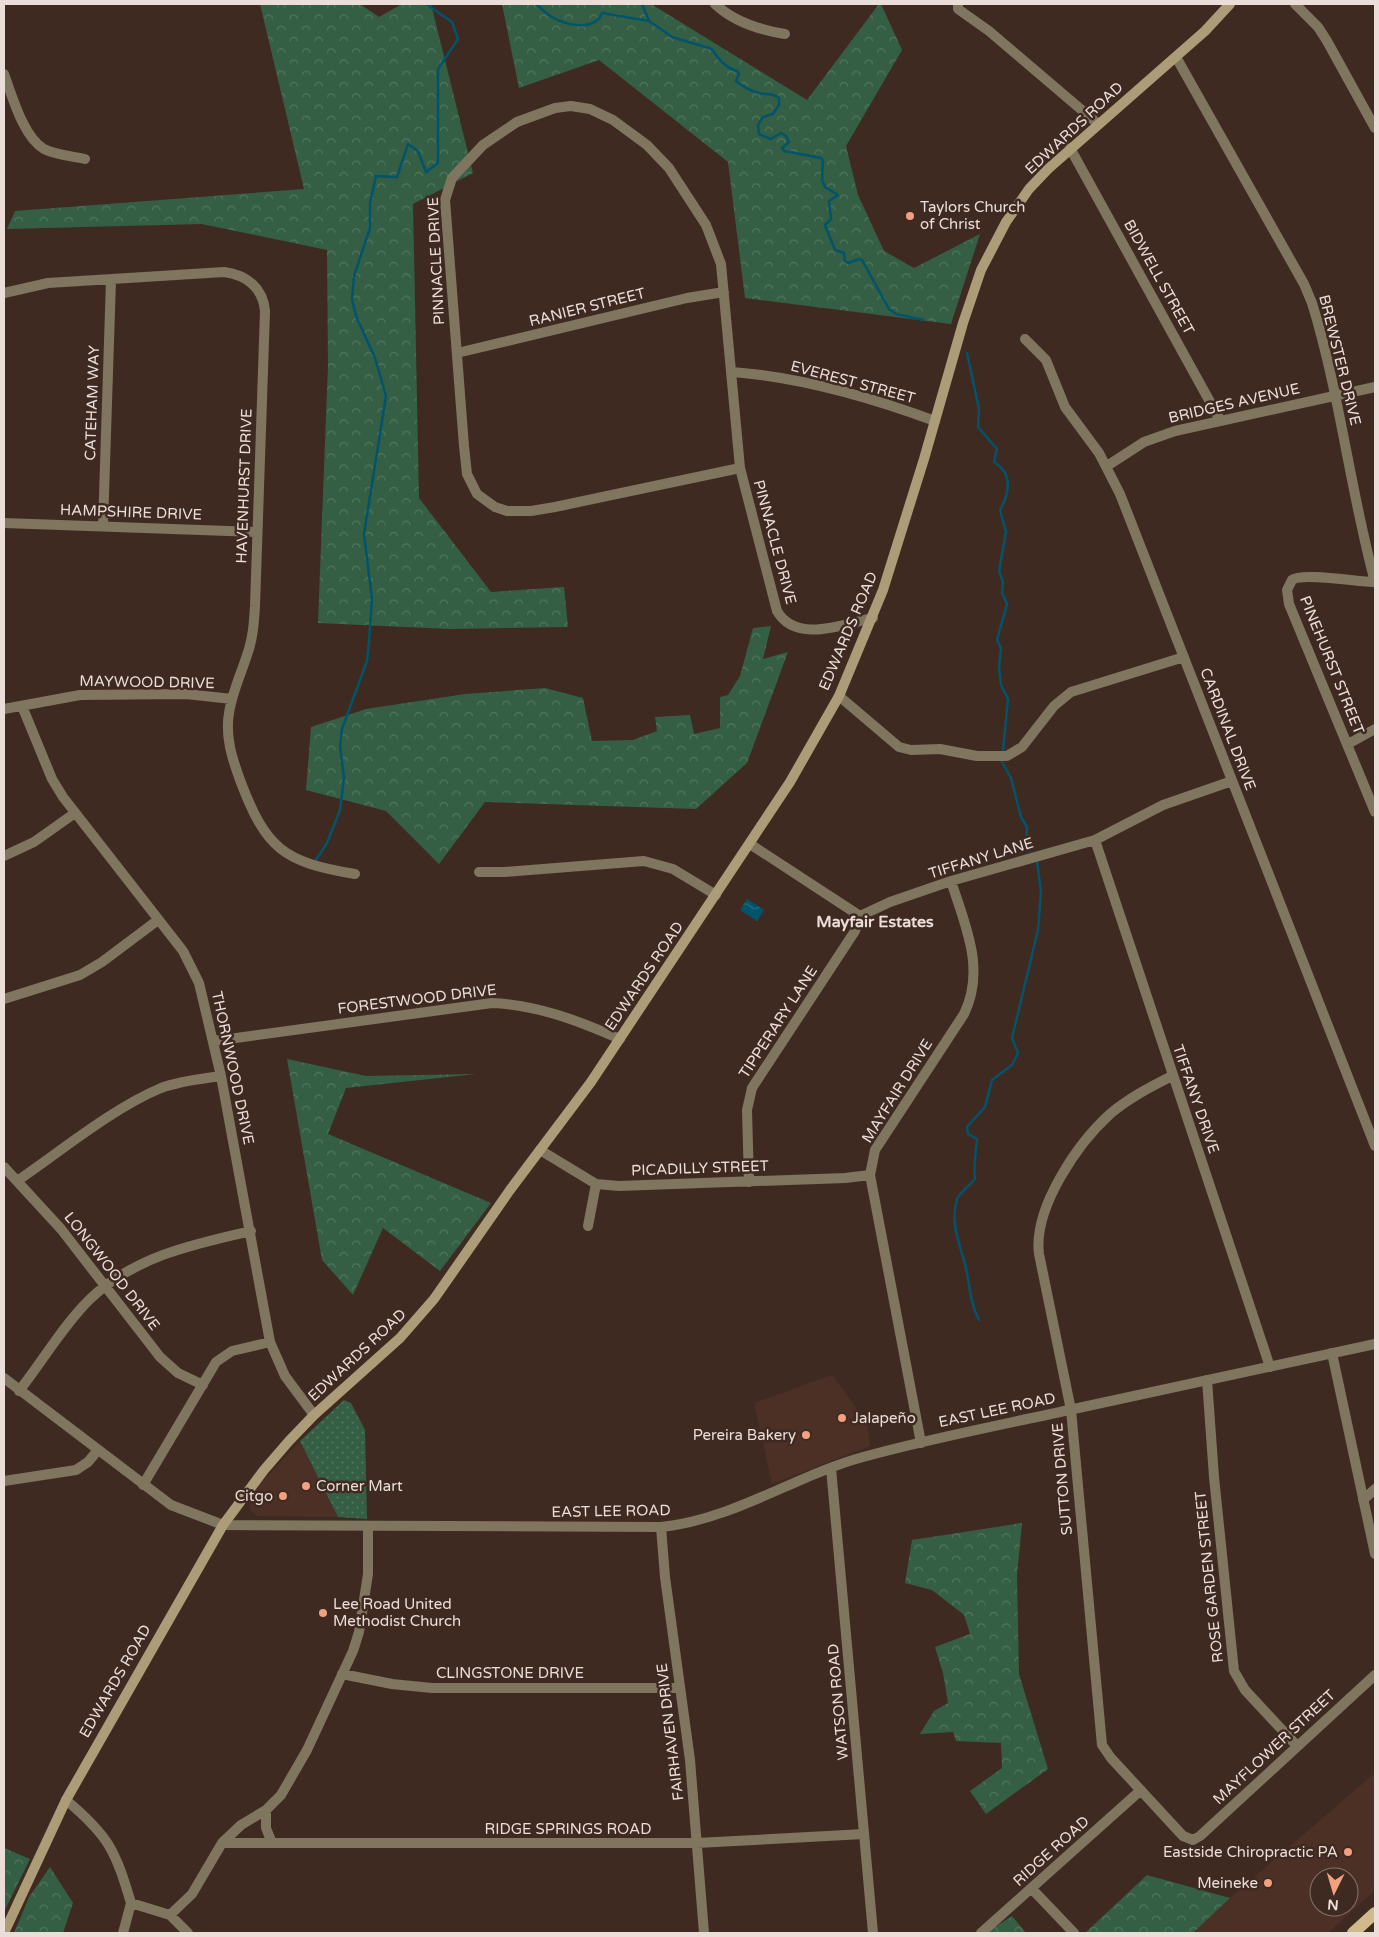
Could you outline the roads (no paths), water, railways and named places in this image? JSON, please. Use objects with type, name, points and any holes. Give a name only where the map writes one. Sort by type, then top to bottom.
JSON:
[{"type":"main road","name":"EDWARDS ROAD","points":[[4,1933],[66,1800],[223,1525],[264,1470],[314,1415],[419,1318],[620,1039],[790,782],[839,696],[873,618],[899,543],[972,293],[992,247],[1006,222],[1029,189],[1070,148],[1205,31],[1230,4]]},
{"type":"main road","points":[[1352,1933],[1375,1913]]},
{"type":"street","points":[[715,4],[734,18],[753,26],[785,34]]},
{"type":"street","points":[[958,4],[958,9],[989,32],[1097,123]]},
{"type":"street","points":[[1295,4],[1318,27],[1375,128]]},
{"type":"street","name":"BREWSTER DRIVE","points":[[1176,57],[1304,284],[1317,320],[1356,508],[1375,582]]},
{"type":"street","points":[[4,74],[16,106],[33,139],[50,152],[85,159]]},
{"type":"street","name":"PINNACLE DRIVE","points":[[740,468],[555,507],[519,511],[495,507],[477,494],[467,474],[445,207],[449,184],[470,156],[502,131],[524,119],[555,108],[579,106],[601,113],[636,136],[658,155],[684,188],[713,238],[721,264],[740,468],[774,605],[783,619],[792,626],[807,630],[873,618]]},
{"type":"street","name":"BIDWELL STREET","points":[[1070,148],[1220,420]]},
{"type":"street","name":"HAVENHURST DRIVE","points":[[4,293],[48,283],[224,272],[237,274],[247,279],[257,288],[265,312],[253,629],[248,652],[232,699],[227,724],[230,750],[248,800],[264,830],[279,847],[301,861],[317,867],[355,874]]},
{"type":"street","name":"CATEHAM WAY","points":[[103,526],[111,280]]},
{"type":"street","name":"RANIER STREET","points":[[457,353],[687,298],[724,292]]},
{"type":"street","name":"CARDINAL DRIVE","points":[[1025,339],[1046,360],[1065,407],[1107,466],[1120,494],[1375,1146]]},
{"type":"street","name":"EVEREST STREET","points":[[732,372],[764,374],[813,384],[872,400],[935,421]]},
{"type":"street","name":"BRIDGES AVENUE","points":[[1107,466],[1152,438],[1220,420],[1375,387]]},
{"type":"street","name":"HAMPSHIRE DRIVE","points":[[4,523],[257,532]]},
{"type":"street","name":"PINEHURST STREET","points":[[1375,582],[1353,582],[1302,576],[1292,580],[1287,590],[1289,604],[1375,812]]},
{"type":"street","points":[[839,696],[899,747],[911,750],[940,749],[977,756],[1001,757],[1022,747],[1054,706],[1071,692],[1184,657]]},
{"type":"street","name":"MAYWOOD DRIVE","points":[[4,709],[65,697],[99,694],[186,694],[232,699]]},
{"type":"street","name":"THORNWOOD DRIVE","points":[[22,706],[52,779],[75,813],[183,951],[193,968],[204,997],[214,1041],[251,1231],[270,1342],[285,1376],[314,1415]]},
{"type":"street","points":[[1348,744],[1375,729]]},
{"type":"street","name":"TIFFANY LANE","points":[[860,916],[897,900],[952,881],[1095,840],[1163,804],[1232,781]]},
{"type":"street","points":[[4,856],[34,842],[75,813]]},
{"type":"street","name":"TIFFANY DRIVE","points":[[1095,840],[1270,1367]]},
{"type":"street","points":[[750,844],[860,916]]},
{"type":"street","points":[[479,872],[504,872],[644,861],[673,869],[716,895]]},
{"type":"street","name":"MAYFAIR DRIVE","points":[[921,1442],[870,1175],[875,1150],[964,1014],[971,998],[975,976],[973,952],[952,881]]},
{"type":"street","name":"TIPPERARY LANE","points":[[749,1182],[748,1110],[752,1088],[855,930],[860,916]]},
{"type":"street","points":[[4,998],[17,993],[57,984],[80,974],[102,962],[158,920]]},
{"type":"street","name":"FORESTWOOD DRIVE","points":[[214,1041],[492,1004],[518,1006],[555,1014],[620,1039]]},
{"type":"street","points":[[18,1181],[122,1109],[148,1094],[179,1083],[221,1076]]},
{"type":"street","name":"SUTTON DRIVE","points":[[1172,1076],[1127,1100],[1094,1131],[1060,1180],[1040,1226],[1039,1254],[1072,1410],[1100,1735],[1105,1751],[1183,1836],[1193,1840]]},
{"type":"street","name":"PICADILLY STREET","points":[[540,1150],[596,1184],[619,1186],[845,1178],[870,1175]]},
{"type":"street","name":"LONGWOOD DRIVE","points":[[4,1167],[61,1229],[160,1357],[178,1373],[203,1385]]},
{"type":"street","points":[[588,1226],[596,1184]]},
{"type":"street","points":[[19,1391],[88,1301],[105,1286],[143,1263],[169,1252],[251,1231]]},
{"type":"street","points":[[143,1485],[212,1368],[225,1354],[270,1342]]},
{"type":"street","name":"EAST LEE ROAD","points":[[4,1378],[171,1505],[223,1525],[661,1527],[680,1525],[724,1514],[831,1468],[864,1456],[1375,1344]]},
{"type":"street","points":[[1332,1354],[1375,1554]]},
{"type":"street","name":"ROSE GARDEN STREET","points":[[1207,1380],[1214,1476],[1234,1671],[1245,1690],[1297,1746]]},
{"type":"street","points":[[4,1480],[76,1470],[88,1462],[98,1450]]},
{"type":"street","name":"WATSON ROAD","points":[[831,1468],[873,1933]]},
{"type":"street","points":[[1363,1500],[1375,1489]]},
{"type":"street","points":[[170,1915],[192,1894],[222,1843],[241,1825],[266,1810],[289,1784],[342,1674],[358,1632],[366,1592],[368,1526]]},
{"type":"street","name":"FAIRHAVEN DRIVE","points":[[661,1527],[690,1760],[704,1933]]},
{"type":"street","name":"CLINGSTONE DRIVE","points":[[342,1674],[392,1684],[432,1688],[680,1688]]},
{"type":"street","name":"MAYFLOWER STREET","points":[[1193,1840],[1200,1836],[1375,1675]]},
{"type":"street","name":"RIDGE ROAD","points":[[981,1933],[1141,1790]]},
{"type":"street","points":[[66,1800],[94,1824],[108,1841],[118,1862],[131,1903],[123,1933]]},
{"type":"street","points":[[266,1810],[266,1828],[272,1843]]},
{"type":"street","name":"RIDGE SPRINGS ROAD","points":[[222,1843],[697,1843],[864,1834]]},
{"type":"street","points":[[1032,1889],[1074,1933]]},
{"type":"street","points":[[131,1903],[170,1915],[188,1933]]},
{"type":"water","points":[[747,899],[764,910],[757,921],[740,910]]},
{"type":"waterway","points":[[316,860],[327,843],[340,810],[344,778],[340,746],[342,729],[367,661],[372,599],[364,534],[386,396],[375,358],[356,316],[352,299],[354,276],[370,228],[370,203],[376,176],[397,177],[408,144],[418,151],[426,172],[438,163],[438,69],[458,39],[452,22],[426,4]]},
{"type":"waterway","points":[[536,4],[552,17],[572,24],[587,25],[593,23],[602,13],[649,21],[672,37],[712,49],[722,63],[737,71],[739,74],[736,81],[738,83],[753,91],[774,95],[779,98],[779,105],[773,114],[763,117],[758,125],[759,134],[771,139],[781,133],[786,136],[789,142],[782,148],[784,151],[821,158],[823,161],[822,180],[825,187],[838,195],[829,201],[831,219],[825,225],[835,250],[844,253],[845,261],[848,263],[859,259],[862,260],[889,309],[896,314],[923,320]]},
{"type":"waterway","points":[[642,4],[649,21]]},
{"type":"waterway","points":[[967,353],[979,409],[978,427],[997,449],[994,462],[1004,472],[1008,484],[1006,497],[1000,510],[1006,532],[999,571],[1003,582],[1002,593],[1007,604],[997,640],[1001,648],[999,667],[1001,685],[1008,699],[1003,751]]},
{"type":"waterway","points":[[1002,762],[1011,778],[1021,817],[1027,827],[1026,849],[1030,851]]},
{"type":"waterway","points":[[979,1320],[971,1299],[965,1264],[956,1232],[955,1207],[958,1196],[975,1179],[974,1164],[977,1139],[968,1134],[967,1127],[985,1107],[992,1080],[1012,1065],[1018,1053],[1012,1038],[1038,930],[1041,892],[1037,862]]},
{"type":"place","name":"Taylors Church of Christ","points":[[910,216]]},
{"type":"place","name":"Jalapeño","points":[[842,1418]]},
{"type":"place","name":"Pereira Bakery","points":[[806,1435]]},
{"type":"place","name":"Corner Mart","points":[[306,1486]]},
{"type":"place","name":"Citgo","points":[[283,1496]]},
{"type":"place","name":"Lee Road United Methodist Church","points":[[323,1613]]},
{"type":"place","name":"Eastside Chiropractic PA","points":[[1348,1852]]},
{"type":"place","name":"Meineke","points":[[1268,1883]]},
{"type":"district","name":"Mayfair Estates","points":[[875,922]]}]
